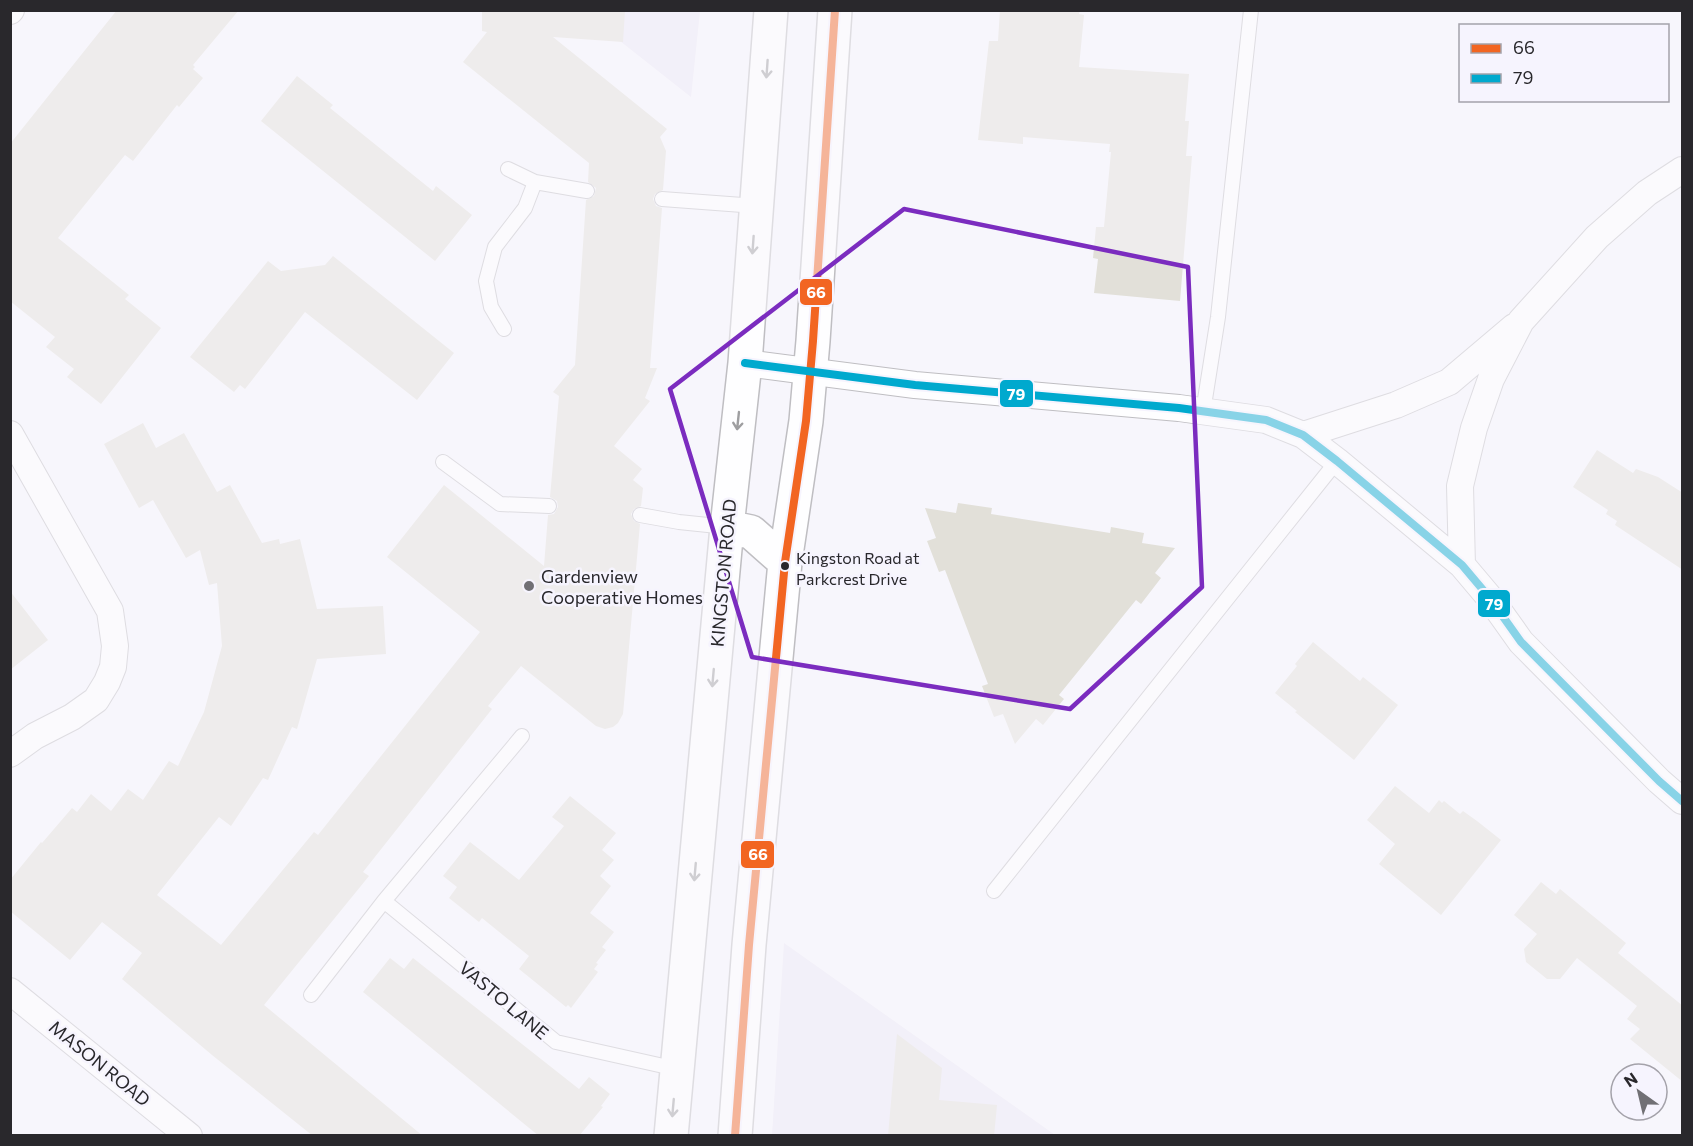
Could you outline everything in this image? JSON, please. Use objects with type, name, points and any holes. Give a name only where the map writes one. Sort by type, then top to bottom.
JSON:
[{"type":"main road","name":"KINGSTON ROAD","points":[[671,1136],[727,526],[745,363],[771,10]]},
{"type":"main road","points":[[735,1136],[749,945],[785,562],[806,420],[835,10]]},
{"type":"main road","points":[[727,526],[751,532],[785,562]]},
{"type":"street","points":[[1304,435],[1396,405],[1449,382],[1521,321],[1597,237],[1647,193],[1683,170]]},
{"type":"street","points":[[1462,565],[1460,486],[1474,428],[1491,379],[1521,321]]},
{"type":"street","points":[[745,363],[915,385],[1266,420],[1304,435],[1462,565],[1489,597],[1521,642],[1659,781],[1683,801]]},
{"type":"street","points":[[10,434],[111,611],[115,646],[113,667],[96,700],[72,717],[35,736],[10,754]]},
{"type":"street","name":"MASON ROAD","points":[[10,991],[189,1136]]},
{"type":"lane","points":[[1203,412],[1218,317],[1251,10]]},
{"type":"lane","points":[[508,169],[535,182],[587,190]]},
{"type":"lane","points":[[504,329],[491,307],[486,281],[495,248],[525,208],[535,182]]},
{"type":"lane","points":[[662,198],[756,206]]},
{"type":"lane","points":[[994,891],[1337,460]]},
{"type":"lane","points":[[443,462],[500,504],[549,506]]},
{"type":"lane","points":[[640,515],[679,522],[727,526]]},
{"type":"lane","points":[[311,995],[384,901],[522,736]]},
{"type":"lane","name":"VASTO LANE","points":[[384,901],[556,1042],[677,1069]]},
{"type":"highlighted area","points":[[904,209],[1188,267],[1202,587],[1070,709],[752,657],[670,389]]},
{"type":"shaded area","points":[[582,11],[700,11],[691,97]]},
{"type":"shaded area","points":[[784,943],[1055,1135],[772,1136]]},
{"type":"building","points":[[117,10],[239,10],[193,65],[195,67],[193,69],[203,78],[179,107],[177,105],[133,161],[125,155],[58,238],[129,295],[125,299],[161,328],[101,404],[67,377],[74,369],[46,347],[55,337],[10,301],[10,144]]},
{"type":"building","points":[[482,10],[625,10],[623,42],[553,37],[667,129],[660,137],[666,151],[663,190],[655,194],[653,199],[656,206],[662,208],[650,368],[657,368],[645,398],[650,401],[614,446],[642,469],[633,480],[643,488],[641,506],[634,509],[631,514],[634,521],[640,524],[623,714],[613,727],[605,729],[596,726],[521,666],[488,706],[492,709],[363,872],[369,876],[264,1005],[423,1136],[313,1136],[122,979],[142,953],[102,922],[70,960],[10,911],[10,880],[72,808],[77,812],[91,794],[111,811],[128,789],[143,800],[169,761],[178,766],[204,712],[222,646],[217,583],[209,585],[200,550],[186,558],[153,500],[139,508],[104,444],[143,423],[156,448],[184,433],[217,492],[230,485],[262,543],[279,539],[280,544],[300,539],[317,609],[383,606],[386,654],[317,659],[297,729],[292,727],[268,780],[263,778],[231,826],[219,817],[157,895],[221,945],[314,832],[318,835],[480,632],[387,557],[444,485],[544,566],[548,515],[554,514],[558,507],[557,501],[550,497],[559,396],[553,392],[575,365],[586,200],[594,196],[596,188],[588,182],[589,163],[463,62],[487,32],[482,31]]},
{"type":"building","points":[[1000,10],[1080,10],[1079,14],[1084,15],[1079,67],[1189,74],[1185,121],[1189,121],[1186,156],[1192,156],[1180,301],[1094,293],[1098,259],[1093,258],[1096,227],[1104,227],[1110,144],[1023,137],[1023,144],[978,140],[989,41],[998,41]]},
{"type":"building","points":[[297,76],[333,105],[330,108],[433,191],[436,186],[472,215],[435,261],[261,121]]},
{"type":"building","points":[[333,256],[454,353],[417,400],[305,312],[245,389],[240,385],[234,392],[190,357],[268,261],[281,271],[325,265]]},
{"type":"building","points":[[1597,450],[1633,473],[1636,469],[1658,477],[1683,493],[1683,570],[1615,525],[1617,521],[1606,514],[1608,510],[1573,487]]},
{"type":"building","points":[[958,503],[992,508],[991,514],[1110,533],[1111,527],[1144,533],[1142,543],[1175,548],[1155,573],[1161,578],[1141,604],[1136,600],[1059,695],[1064,699],[1043,725],[1036,719],[1015,744],[1003,714],[994,717],[982,686],[988,684],[945,570],[939,572],[927,541],[936,538],[925,508],[956,513]]},
{"type":"building","points":[[10,591],[48,640],[10,670]]},
{"type":"building","points":[[1313,642],[1360,681],[1363,677],[1398,705],[1354,760],[1275,693]]},
{"type":"building","points":[[1395,786],[1429,813],[1439,800],[1442,803],[1444,801],[1460,814],[1463,811],[1501,840],[1441,915],[1379,864],[1395,844],[1367,820]]},
{"type":"building","points":[[570,796],[616,833],[602,850],[614,860],[600,876],[611,886],[590,913],[614,932],[602,947],[606,950],[594,969],[598,972],[571,1008],[568,1005],[566,1007],[519,969],[529,956],[482,918],[479,922],[449,898],[457,887],[443,876],[470,842],[519,880],[564,826],[552,817]]},
{"type":"building","points":[[1541,882],[1556,894],[1560,889],[1626,943],[1618,953],[1683,1006],[1683,1082],[1669,1071],[1669,1062],[1658,1062],[1630,1039],[1640,1029],[1627,1019],[1637,1006],[1577,958],[1560,979],[1547,979],[1526,962],[1524,949],[1537,934],[1514,915]]},
{"type":"building","points":[[390,958],[404,969],[413,958],[579,1089],[589,1077],[610,1094],[601,1106],[603,1107],[579,1136],[539,1136],[363,992]]},
{"type":"building","points":[[897,1034],[942,1068],[939,1100],[997,1105],[994,1136],[888,1136]]},
{"type":"transit line","name":"66","points":[[735,1136],[749,945],[785,562],[806,421],[835,10]]},
{"type":"transit line","name":"79","points":[[745,363],[915,385],[1179,408],[1266,420],[1303,435],[1462,565],[1489,597],[1521,642],[1659,781],[1682,801]]},
{"type":"place","name":"Kingston Road at Parkcrest Drive","points":[[785,566]]},
{"type":"place","name":"Gardenview Cooperative Homes","points":[[529,586]]}]
